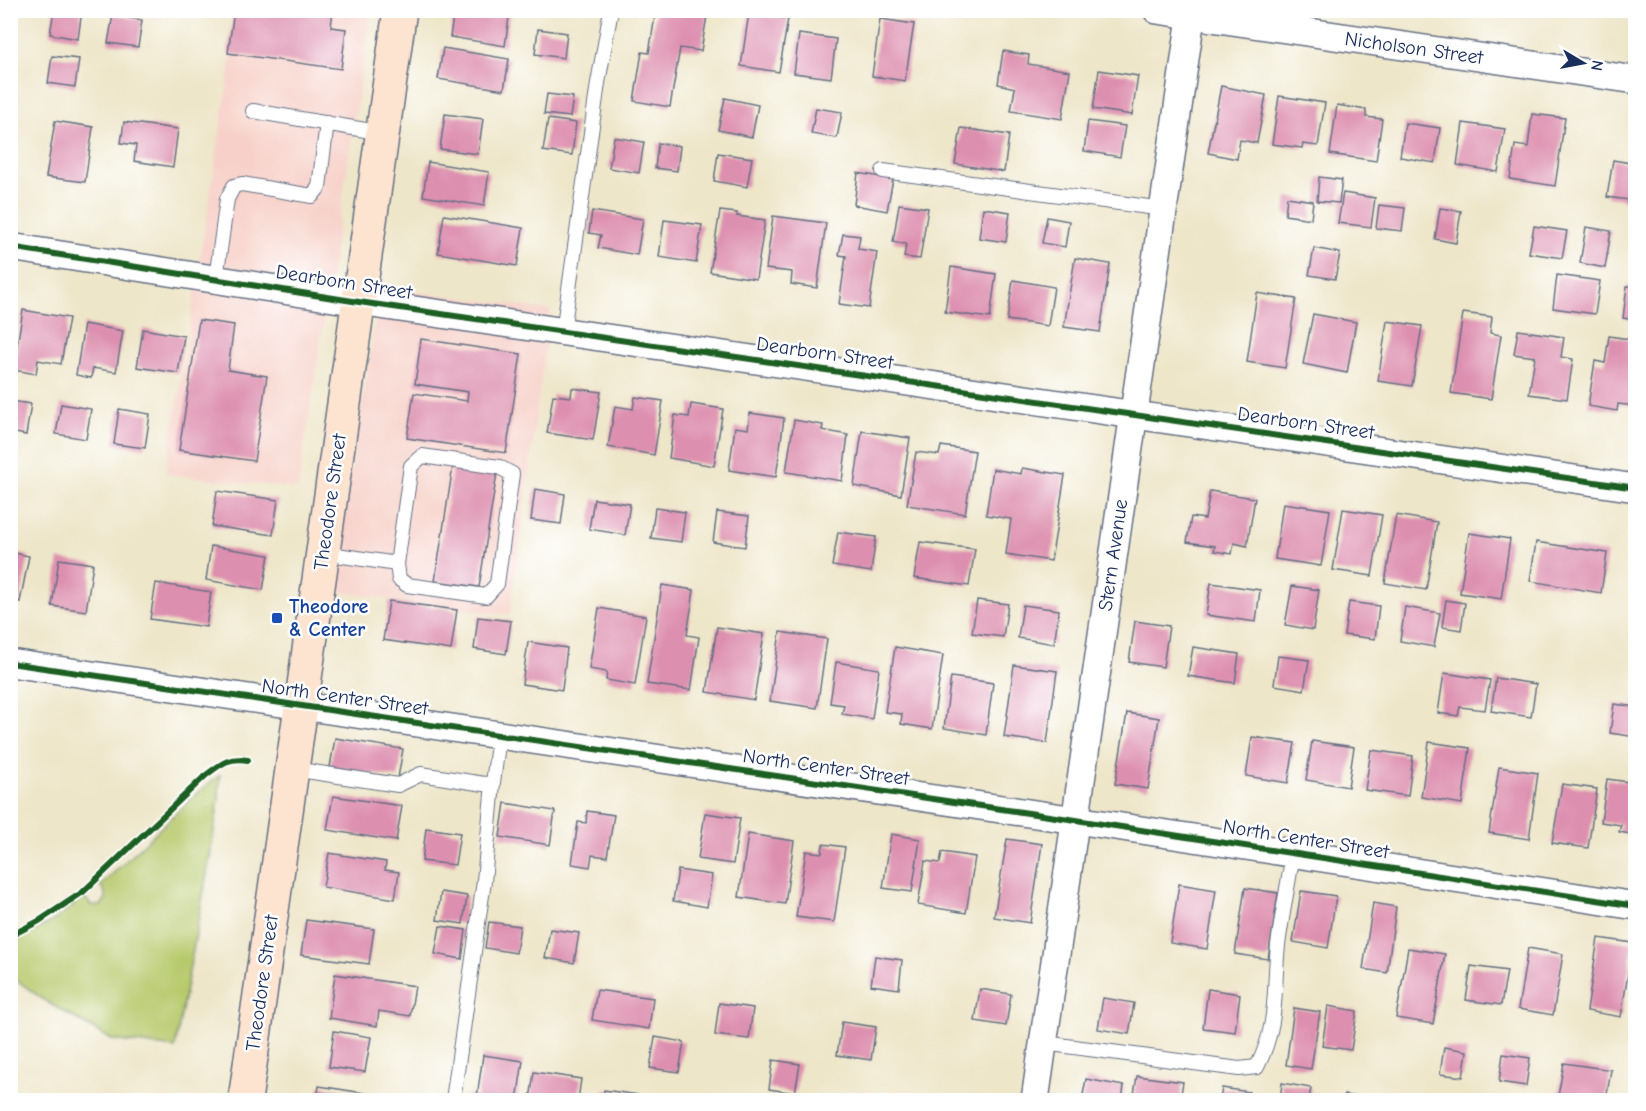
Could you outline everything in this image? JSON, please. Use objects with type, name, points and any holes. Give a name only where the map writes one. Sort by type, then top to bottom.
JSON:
[{"type":"main road","name":"Theodore Street","points":[[245,1101],[400,10]]},
{"type":"street","name":"Nicholson Street","points":[[1157,10],[1191,13],[1635,80]]},
{"type":"street","name":"Stern Avenue","points":[[1035,1101],[1191,13]]},
{"type":"street","name":"Dearborn Street","points":[[10,247],[359,302],[1635,488]]},
{"type":"street","name":"North Center Street","points":[[10,663],[1076,820],[1635,906]]},
{"type":"lane","points":[[564,332],[610,10]]},
{"type":"lane","points":[[253,111],[383,133]]},
{"type":"lane","points":[[216,279],[227,198],[234,186],[242,184],[312,196],[319,187],[327,123]]},
{"type":"lane","points":[[883,171],[1163,209]]},
{"type":"lane","points":[[422,456],[499,467],[512,474],[497,584],[486,596],[407,585],[399,579],[397,564],[411,466],[422,456]]},
{"type":"lane","points":[[323,553],[397,564]]},
{"type":"lane","points":[[453,1101],[484,881],[493,783],[500,736]]},
{"type":"lane","points":[[293,769],[398,785],[421,774],[484,784],[493,783]]},
{"type":"lane","points":[[1044,1042],[1239,1069],[1257,1067],[1273,1025],[1278,945],[1293,854]]},
{"type":"shaded area","points":[[239,11],[371,11],[298,489],[166,474]]},
{"type":"shaded area","points":[[381,287],[550,310],[510,615],[331,591]]},
{"type":"green space","points":[[220,775],[210,857],[175,1048],[112,1040],[47,1002],[11,976],[11,944],[56,919],[84,897],[91,905],[101,906],[106,898],[100,886],[197,793]]},
{"type":"building","points":[[54,10],[82,10],[78,39],[50,34]]},
{"type":"building","points":[[234,10],[333,10],[331,27],[346,29],[341,69],[228,53]]},
{"type":"building","points":[[454,10],[510,10],[505,46],[450,37]]},
{"type":"building","points":[[656,10],[708,10],[701,51],[680,48],[670,107],[634,101],[642,52],[649,53]]},
{"type":"building","points":[[749,13],[788,19],[779,72],[741,66]]},
{"type":"building","points":[[113,15],[142,20],[138,47],[108,43]]},
{"type":"building","points":[[880,19],[914,24],[905,81],[872,76]]},
{"type":"building","points":[[538,29],[567,33],[564,58],[535,54]]},
{"type":"building","points":[[799,34],[836,39],[831,78],[794,73]]},
{"type":"building","points":[[443,48],[509,59],[504,90],[438,79]]},
{"type":"building","points":[[1003,51],[1029,55],[1028,64],[1070,71],[1062,119],[1011,111],[1015,88],[998,84]]},
{"type":"building","points":[[52,56],[79,59],[75,87],[48,83]]},
{"type":"building","points":[[1099,70],[1138,76],[1132,115],[1093,109]]},
{"type":"building","points":[[1221,86],[1266,95],[1257,143],[1240,140],[1237,159],[1208,153]]},
{"type":"building","points":[[547,94],[573,97],[570,117],[544,114]]},
{"type":"building","points":[[1279,96],[1325,103],[1318,146],[1303,144],[1302,148],[1272,144]]},
{"type":"building","points":[[725,98],[758,105],[752,137],[718,130]]},
{"type":"building","points":[[1337,105],[1366,110],[1366,117],[1382,119],[1376,161],[1330,154]]},
{"type":"building","points":[[816,108],[842,112],[837,138],[811,134]]},
{"type":"building","points":[[445,114],[483,119],[478,154],[440,149]]},
{"type":"building","points":[[1532,114],[1565,118],[1555,186],[1510,179],[1515,145],[1528,147]]},
{"type":"building","points":[[548,119],[576,123],[572,155],[543,151]]},
{"type":"building","points":[[55,121],[93,127],[85,182],[46,177]]},
{"type":"building","points":[[1088,121],[1125,126],[1120,157],[1084,151]]},
{"type":"building","points":[[124,122],[178,129],[173,167],[134,161],[136,145],[121,143]]},
{"type":"building","points":[[1405,123],[1440,128],[1435,163],[1400,157]]},
{"type":"building","points":[[1463,123],[1505,129],[1498,172],[1457,165]]},
{"type":"building","points":[[961,128],[1009,135],[1004,172],[955,164]]},
{"type":"building","points":[[614,137],[644,142],[639,173],[609,168]]},
{"type":"building","points":[[658,143],[680,146],[677,171],[655,168]]},
{"type":"building","points":[[718,153],[752,158],[747,187],[714,181]]},
{"type":"building","points":[[1613,160],[1636,164],[1636,201],[1607,197]]},
{"type":"building","points":[[428,162],[489,172],[484,206],[423,196]]},
{"type":"building","points":[[858,173],[893,179],[887,211],[854,205]]},
{"type":"building","points":[[1319,177],[1342,180],[1339,203],[1317,201]]},
{"type":"building","points":[[1343,193],[1375,198],[1371,227],[1338,223]]},
{"type":"building","points":[[1287,197],[1313,201],[1311,219],[1285,215]]},
{"type":"building","points":[[899,204],[928,208],[920,259],[904,257],[906,244],[893,242]]},
{"type":"building","points":[[1379,205],[1405,208],[1402,231],[1376,228]]},
{"type":"building","points":[[983,208],[1010,212],[1006,242],[979,238]]},
{"type":"building","points":[[1440,208],[1461,211],[1456,243],[1435,239]]},
{"type":"building","points":[[592,211],[643,219],[637,255],[598,248],[601,235],[589,233]]},
{"type":"building","points":[[720,211],[765,220],[756,279],[710,272]]},
{"type":"building","points":[[444,215],[523,228],[517,266],[438,253]]},
{"type":"building","points":[[773,216],[826,223],[817,288],[791,284],[792,272],[766,269]]},
{"type":"building","points":[[1047,217],[1069,221],[1065,247],[1042,243]]},
{"type":"building","points":[[664,220],[702,225],[696,263],[659,257]]},
{"type":"building","points":[[1534,226],[1567,231],[1562,258],[1529,253]]},
{"type":"building","points":[[1586,227],[1611,231],[1605,268],[1580,263]]},
{"type":"building","points":[[843,234],[860,236],[858,249],[877,252],[869,308],[839,304],[846,256],[839,255]]},
{"type":"building","points":[[1314,248],[1340,253],[1335,279],[1309,275]]},
{"type":"building","points":[[1075,258],[1110,264],[1100,332],[1064,327]]},
{"type":"building","points":[[951,267],[996,274],[990,318],[945,312]]},
{"type":"building","points":[[1557,275],[1600,281],[1595,314],[1553,308]]},
{"type":"building","points":[[1013,280],[1054,287],[1048,326],[1007,320]]},
{"type":"building","points":[[1627,286],[1636,287],[1636,320],[1623,318]]},
{"type":"building","points":[[1257,293],[1296,299],[1285,368],[1247,362]]},
{"type":"building","points":[[23,310],[69,318],[61,364],[38,360],[36,374],[13,370]]},
{"type":"building","points":[[1463,313],[1492,317],[1490,333],[1501,335],[1491,399],[1451,393]]},
{"type":"building","points":[[1313,314],[1356,322],[1347,373],[1303,364]]},
{"type":"building","points":[[199,320],[234,325],[228,370],[267,376],[254,461],[179,450]]},
{"type":"building","points":[[1387,321],[1422,326],[1412,386],[1378,381]]},
{"type":"building","points":[[84,324],[123,331],[116,372],[93,368],[91,378],[76,375]]},
{"type":"building","points":[[143,329],[184,336],[178,373],[137,367]]},
{"type":"building","points":[[1518,330],[1564,337],[1561,357],[1573,359],[1567,399],[1529,394],[1535,357],[1514,354]]},
{"type":"building","points":[[1609,336],[1636,340],[1636,406],[1618,404],[1617,411],[1588,406],[1595,361],[1605,363]]},
{"type":"building","points":[[421,339],[521,354],[506,453],[407,438],[414,393],[467,401],[468,392],[415,384]]},
{"type":"building","points":[[572,388],[601,392],[593,440],[547,433],[553,395],[571,397]]},
{"type":"building","points":[[635,397],[663,401],[654,455],[608,447],[615,406],[633,409]]},
{"type":"building","points":[[10,401],[31,404],[26,435],[10,432]]},
{"type":"building","points":[[61,404],[91,409],[86,439],[56,434]]},
{"type":"building","points":[[691,404],[723,409],[714,466],[669,458],[675,415],[689,417]]},
{"type":"building","points":[[119,409],[150,414],[145,448],[114,444]]},
{"type":"building","points":[[750,413],[784,418],[776,477],[729,470],[735,427],[748,429]]},
{"type":"building","points":[[794,420],[823,425],[822,430],[848,435],[842,481],[786,472]]},
{"type":"building","points":[[862,431],[910,438],[901,495],[854,486]]},
{"type":"building","points":[[941,446],[975,451],[965,514],[907,505],[916,452],[939,455]]},
{"type":"building","points":[[453,466],[497,473],[479,587],[435,581]]},
{"type":"building","points":[[1022,468],[1065,475],[1051,561],[1006,554],[1011,519],[986,515],[993,469],[1021,474]]},
{"type":"building","points":[[535,489],[565,494],[561,524],[531,520]]},
{"type":"building","points":[[217,491],[278,500],[273,535],[212,526]]},
{"type":"building","points":[[1210,491],[1255,498],[1247,546],[1234,543],[1232,554],[1214,551],[1215,546],[1187,542],[1191,517],[1205,519]]},
{"type":"building","points":[[594,499],[630,504],[625,535],[589,529]]},
{"type":"building","points":[[1283,503],[1330,510],[1321,566],[1275,559]]},
{"type":"building","points":[[655,508],[685,512],[681,542],[651,538]]},
{"type":"building","points":[[1343,509],[1382,515],[1372,576],[1333,570]]},
{"type":"building","points":[[717,512],[749,516],[745,547],[713,542]]},
{"type":"building","points":[[1396,515],[1437,522],[1426,590],[1385,583]]},
{"type":"building","points":[[838,532],[876,537],[871,572],[832,566]]},
{"type":"building","points":[[1469,533],[1510,539],[1501,599],[1460,593]]},
{"type":"building","points":[[920,542],[975,549],[969,586],[914,578]]},
{"type":"building","points":[[1536,542],[1607,553],[1601,593],[1530,581]]},
{"type":"building","points":[[211,546],[269,555],[263,590],[206,580]]},
{"type":"building","points":[[10,552],[29,556],[20,602],[10,600]]},
{"type":"building","points":[[59,559],[93,564],[86,611],[52,606]]},
{"type":"building","points":[[156,583],[211,592],[206,627],[150,619]]},
{"type":"building","points":[[1211,583],[1260,590],[1256,622],[1206,615]]},
{"type":"building","points":[[662,585],[694,590],[687,635],[699,637],[691,690],[647,684]]},
{"type":"building","points":[[1292,586],[1319,590],[1313,630],[1285,625]]},
{"type":"building","points":[[977,600],[1008,604],[1003,637],[972,633]]},
{"type":"building","points":[[1446,600],[1465,603],[1461,630],[1442,627]]},
{"type":"building","points":[[389,601],[457,610],[451,650],[383,640]]},
{"type":"building","points":[[1349,602],[1379,606],[1375,639],[1344,635]]},
{"type":"building","points":[[1023,605],[1059,610],[1054,644],[1018,638]]},
{"type":"building","points":[[1405,607],[1440,613],[1434,647],[1400,641]]},
{"type":"building","points":[[599,608],[646,616],[635,685],[606,680],[607,672],[589,669]]},
{"type":"building","points":[[478,617],[511,621],[506,654],[474,649]]},
{"type":"building","points":[[1135,621],[1169,626],[1163,667],[1129,662]]},
{"type":"building","points":[[717,627],[764,634],[754,700],[707,692]]},
{"type":"building","points":[[780,632],[827,639],[817,708],[770,701]]},
{"type":"building","points":[[528,642],[567,648],[562,690],[522,684]]},
{"type":"building","points":[[895,647],[943,655],[932,729],[901,724],[902,714],[885,712]]},
{"type":"building","points":[[1193,647],[1239,654],[1235,683],[1188,676]]},
{"type":"building","points":[[1278,656],[1309,660],[1304,690],[1274,685]]},
{"type":"building","points":[[836,662],[879,669],[872,719],[842,714],[844,705],[830,703]]},
{"type":"building","points":[[1014,665],[1057,671],[1047,743],[1004,737]]},
{"type":"building","points":[[1444,673],[1490,680],[1485,710],[1460,707],[1458,716],[1438,713]]},
{"type":"building","points":[[951,677],[993,683],[986,735],[944,728]]},
{"type":"building","points":[[1496,678],[1536,684],[1531,717],[1491,711]]},
{"type":"building","points":[[1614,704],[1636,707],[1636,737],[1610,733]]},
{"type":"building","points":[[1127,713],[1159,718],[1148,789],[1115,784]]},
{"type":"building","points":[[1252,737],[1295,743],[1288,783],[1246,776]]},
{"type":"building","points":[[335,738],[403,749],[398,778],[330,767]]},
{"type":"building","points":[[1312,741],[1354,747],[1348,787],[1306,780]]},
{"type":"building","points":[[1429,742],[1470,748],[1462,804],[1421,797]]},
{"type":"building","points":[[1371,750],[1413,756],[1408,796],[1365,790]]},
{"type":"building","points":[[1499,767],[1538,773],[1529,839],[1489,833]]},
{"type":"building","points":[[1607,779],[1636,783],[1636,835],[1619,832],[1621,825],[1601,822]]},
{"type":"building","points":[[1562,784],[1597,789],[1588,848],[1552,843]]},
{"type":"building","points":[[333,796],[402,806],[396,841],[327,830]]},
{"type":"building","points":[[505,803],[555,811],[550,845],[500,837]]},
{"type":"building","points":[[587,811],[614,815],[607,857],[592,855],[590,867],[572,864],[578,822],[586,823]]},
{"type":"building","points":[[705,813],[740,818],[733,864],[698,859]]},
{"type":"building","points":[[426,828],[460,833],[455,865],[422,861]]},
{"type":"building","points":[[748,834],[794,841],[785,904],[739,897]]},
{"type":"building","points":[[891,834],[920,839],[912,892],[883,888]]},
{"type":"building","points":[[1007,839],[1042,844],[1030,923],[994,917]]},
{"type":"building","points":[[823,844],[845,847],[834,922],[796,917],[806,851],[822,853]]},
{"type":"building","points":[[942,852],[975,857],[966,913],[918,905],[925,861],[940,863]]},
{"type":"building","points":[[329,853],[386,862],[385,870],[399,872],[395,899],[323,887]]},
{"type":"building","points":[[678,870],[712,875],[707,907],[673,901]]},
{"type":"building","points":[[1179,884],[1216,890],[1207,949],[1170,943]]},
{"type":"building","points":[[1245,888],[1278,893],[1268,959],[1235,954]]},
{"type":"building","points":[[1301,891],[1336,896],[1328,948],[1293,942]]},
{"type":"building","points":[[441,892],[467,896],[463,924],[437,920]]},
{"type":"building","points":[[1373,903],[1396,907],[1387,973],[1363,969]]},
{"type":"building","points":[[306,920],[374,929],[369,964],[301,955]]},
{"type":"building","points":[[489,922],[520,926],[516,953],[485,948]]},
{"type":"building","points":[[440,926],[466,930],[462,959],[435,954]]},
{"type":"building","points":[[550,929],[579,933],[574,963],[545,958]]},
{"type":"building","points":[[1598,938],[1633,943],[1621,1017],[1587,1011]]},
{"type":"building","points":[[1408,948],[1445,954],[1433,1024],[1396,1018]]},
{"type":"building","points":[[1528,948],[1563,954],[1553,1015],[1518,1009]]},
{"type":"building","points":[[875,956],[902,960],[899,989],[871,985]]},
{"type":"building","points":[[1471,966],[1507,971],[1501,1005],[1466,1000]]},
{"type":"building","points":[[335,974],[415,986],[410,1016],[379,1011],[377,1026],[329,1018]]},
{"type":"building","points":[[980,989],[1011,994],[1006,1026],[975,1021]]},
{"type":"building","points":[[1208,989],[1240,994],[1235,1032],[1203,1028]]},
{"type":"building","points":[[597,990],[653,998],[649,1029],[592,1020]]},
{"type":"building","points":[[1103,998],[1134,1003],[1129,1034],[1098,1029]]},
{"type":"building","points":[[719,1003],[753,1008],[749,1039],[715,1035]]},
{"type":"building","points":[[1328,1006],[1357,1011],[1351,1050],[1322,1046]]},
{"type":"building","points":[[1294,1008],[1320,1012],[1311,1069],[1286,1065]]},
{"type":"building","points":[[842,1022],[876,1027],[871,1060],[837,1055]]},
{"type":"building","points":[[334,1031],[371,1037],[365,1072],[329,1067]]},
{"type":"building","points":[[655,1037],[684,1042],[679,1072],[650,1068]]},
{"type":"building","points":[[1444,1047],[1467,1051],[1463,1077],[1440,1074]]},
{"type":"building","points":[[1503,1054],[1530,1058],[1526,1086],[1499,1082]]},
{"type":"building","points":[[483,1055],[523,1061],[517,1100],[467,1100],[467,1095],[477,1097]]},
{"type":"building","points":[[773,1060],[800,1064],[795,1093],[769,1089]]},
{"type":"building","points":[[1564,1063],[1611,1070],[1606,1100],[1558,1096]]},
{"type":"building","points":[[534,1072],[581,1079],[578,1100],[530,1100]]},
{"type":"building","points":[[1137,1076],[1183,1082],[1180,1100],[1133,1100]]},
{"type":"building","points":[[1086,1079],[1124,1086],[1122,1100],[1082,1100]]},
{"type":"building","points":[[1282,1083],[1311,1088],[1309,1100],[1280,1100]]},
{"type":"building","points":[[319,1086],[402,1099],[402,1100],[317,1100]]},
{"type":"building","points":[[1222,1088],[1249,1092],[1248,1100],[1220,1100]]},
{"type":"building","points":[[604,1090],[638,1095],[637,1100],[602,1100]]},
{"type":"building","points":[[1344,1095],[1373,1099],[1373,1100],[1344,1100]]},
{"type":"cycle path","points":[[10,247],[359,302],[1636,488]]},
{"type":"cycle path","points":[[10,663],[1076,820],[1636,906]]},
{"type":"cycle path","points":[[10,936],[39,921],[83,892],[205,776],[225,762],[248,760]]},
{"type":"place","name":"Theodore & Center","points":[[277,618]]}]
